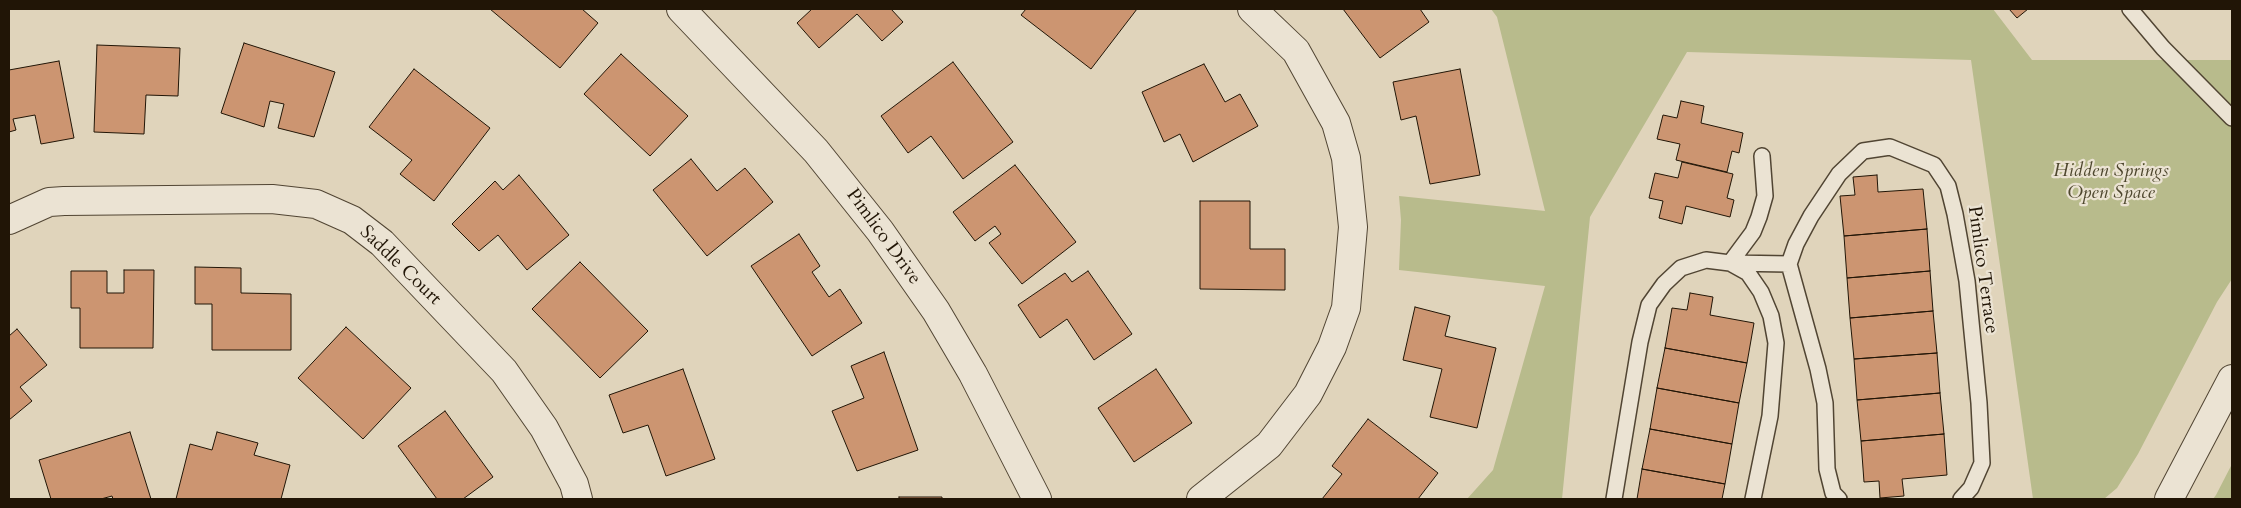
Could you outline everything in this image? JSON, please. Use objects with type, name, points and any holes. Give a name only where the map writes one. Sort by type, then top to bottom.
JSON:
[{"type":"street","name":"Pimlico Drive","points":[[681,9],[816,151],[880,231],[936,311],[973,374],[1037,499]]},
{"type":"street","points":[[1201,499],[1269,445],[1308,394],[1332,347],[1346,308],[1353,227],[1346,158],[1336,123],[1296,51],[1252,9]]},
{"type":"street","name":"Saddle Court","points":[[9,220],[49,202],[64,200],[272,200],[316,204],[352,220],[382,243],[504,371],[544,428],[574,484],[578,499]]},
{"type":"street","points":[[2169,499],[2232,379]]},
{"type":"lane","points":[[2130,9],[2163,48],[2232,118]]},
{"type":"lane","name":"Pimlico Terrace","points":[[1789,264],[1796,244],[1811,216],[1839,174],[1863,151],[1890,147],[1934,165],[1948,186],[1967,281],[1979,404],[1982,463],[1971,488],[1960,499]]},
{"type":"lane","points":[[1730,263],[1753,232],[1760,217],[1765,196],[1762,156]]},
{"type":"lane","points":[[1614,499],[1638,351],[1648,306],[1664,284],[1681,268],[1706,260],[1730,263],[1789,264],[1818,369],[1825,404],[1827,469],[1834,493],[1839,499]]},
{"type":"lane","points":[[1730,263],[1748,273],[1761,292],[1771,316],[1776,343],[1770,416],[1753,499]]},
{"type":"green space","name":"Hidden Springs Open Space","points":[[1491,9],[1993,9],[2032,60],[2232,60],[2232,279],[2217,302],[2138,454],[2117,488],[2104,499],[2033,499],[1971,60],[1687,52],[1590,217],[1562,499],[1467,499],[1493,470],[1545,286],[1399,270],[1401,220],[1399,196],[1545,211],[1497,17]]},
{"type":"green space","points":[[2232,464],[2232,499],[2213,499],[2216,495]]},
{"type":"building","points":[[490,9],[582,9],[598,23],[560,68]]},
{"type":"building","points":[[812,9],[891,9],[903,22],[882,41],[857,14],[819,48],[797,23]]},
{"type":"building","points":[[1026,9],[1137,9],[1091,69],[1021,15]]},
{"type":"building","points":[[1343,9],[1420,9],[1429,22],[1380,58]]},
{"type":"building","points":[[2009,9],[2028,9],[2017,18]]},
{"type":"building","points":[[244,43],[335,72],[314,137],[278,128],[284,104],[270,101],[264,127],[221,113]]},
{"type":"building","points":[[97,45],[180,48],[178,96],[146,95],[144,134],[94,132]]},
{"type":"building","points":[[621,54],[688,116],[650,156],[584,94]]},
{"type":"building","points":[[59,61],[74,138],[41,144],[35,115],[13,119],[16,130],[9,132],[9,70]]},
{"type":"building","points":[[953,62],[1013,142],[963,179],[931,136],[908,153],[881,116]]},
{"type":"building","points":[[1204,64],[1225,102],[1240,94],[1258,126],[1193,162],[1180,134],[1164,142],[1142,92]]},
{"type":"building","points":[[414,69],[490,128],[434,201],[400,174],[412,160],[369,127]]},
{"type":"building","points":[[1460,69],[1480,175],[1430,184],[1416,116],[1401,120],[1393,82]]},
{"type":"building","points":[[1681,101],[1704,106],[1701,123],[1743,133],[1739,153],[1732,151],[1727,172],[1676,160],[1680,144],[1657,139],[1663,115],[1677,118]]},
{"type":"building","points":[[691,159],[717,191],[745,168],[773,202],[707,256],[653,190]]},
{"type":"building","points":[[1682,162],[1733,174],[1727,198],[1734,200],[1730,217],[1686,206],[1682,224],[1659,218],[1663,201],[1649,198],[1655,173],[1678,178]]},
{"type":"building","points":[[1015,165],[1076,242],[1022,284],[989,243],[1001,234],[995,226],[975,241],[953,212]]},
{"type":"building","points":[[519,175],[569,235],[527,270],[498,235],[479,251],[452,224],[495,181],[503,190]]},
{"type":"building","points":[[1877,175],[1878,192],[1923,189],[1927,229],[1844,236],[1840,196],[1855,195],[1853,177]]},
{"type":"building","points":[[1200,201],[1250,201],[1250,249],[1285,249],[1285,290],[1200,289]]},
{"type":"building","points":[[1927,229],[1930,271],[1847,278],[1844,236]]},
{"type":"building","points":[[799,234],[820,266],[812,272],[829,297],[840,289],[862,323],[812,356],[751,266]]},
{"type":"building","points":[[580,262],[648,331],[600,378],[532,309]]},
{"type":"building","points":[[195,267],[241,268],[241,293],[291,294],[291,350],[212,350],[212,304],[195,304]]},
{"type":"building","points":[[124,270],[154,270],[153,348],[80,348],[80,308],[71,308],[71,271],[107,271],[107,293],[124,293]]},
{"type":"building","points":[[1088,271],[1132,334],[1094,360],[1067,319],[1040,338],[1018,305],[1065,273],[1072,282]]},
{"type":"building","points":[[1930,271],[1933,311],[1850,318],[1847,278]]},
{"type":"building","points":[[1690,293],[1713,297],[1710,315],[1754,323],[1747,363],[1665,348],[1672,308],[1687,310]]},
{"type":"building","points":[[1415,307],[1450,316],[1445,336],[1496,348],[1477,428],[1430,417],[1442,369],[1403,360]]},
{"type":"building","points":[[1933,311],[1937,353],[1854,359],[1850,318]]},
{"type":"building","points":[[346,327],[411,388],[363,439],[298,378]]},
{"type":"building","points":[[17,329],[47,365],[20,387],[32,401],[9,420],[9,336]]},
{"type":"building","points":[[1665,348],[1747,363],[1739,403],[1657,388]]},
{"type":"building","points":[[884,352],[918,450],[857,471],[832,411],[864,398],[851,366]]},
{"type":"building","points":[[1937,353],[1940,393],[1857,400],[1854,359]]},
{"type":"building","points":[[683,369],[715,459],[666,476],[648,425],[623,433],[609,395]]},
{"type":"building","points":[[1156,369],[1192,423],[1134,462],[1098,408]]},
{"type":"building","points":[[1657,388],[1739,403],[1732,444],[1650,429]]},
{"type":"building","points":[[1940,393],[1944,434],[1861,441],[1857,400]]},
{"type":"building","points":[[445,411],[493,477],[463,499],[437,499],[398,446]]},
{"type":"building","points":[[1368,419],[1438,473],[1418,499],[1322,499],[1342,474],[1332,466]]},
{"type":"building","points":[[1650,429],[1732,444],[1725,484],[1642,469]]},
{"type":"building","points":[[130,432],[151,499],[113,499],[112,496],[101,499],[51,499],[39,460]]},
{"type":"building","points":[[217,432],[258,443],[254,455],[290,465],[281,499],[176,499],[190,444],[212,450]]},
{"type":"building","points":[[1944,434],[1947,475],[1902,479],[1904,496],[1880,498],[1879,481],[1864,482],[1861,441]]},
{"type":"building","points":[[1642,469],[1725,484],[1722,499],[1637,499]]},
{"type":"building","points":[[899,497],[942,497],[942,499],[899,499]]}]
